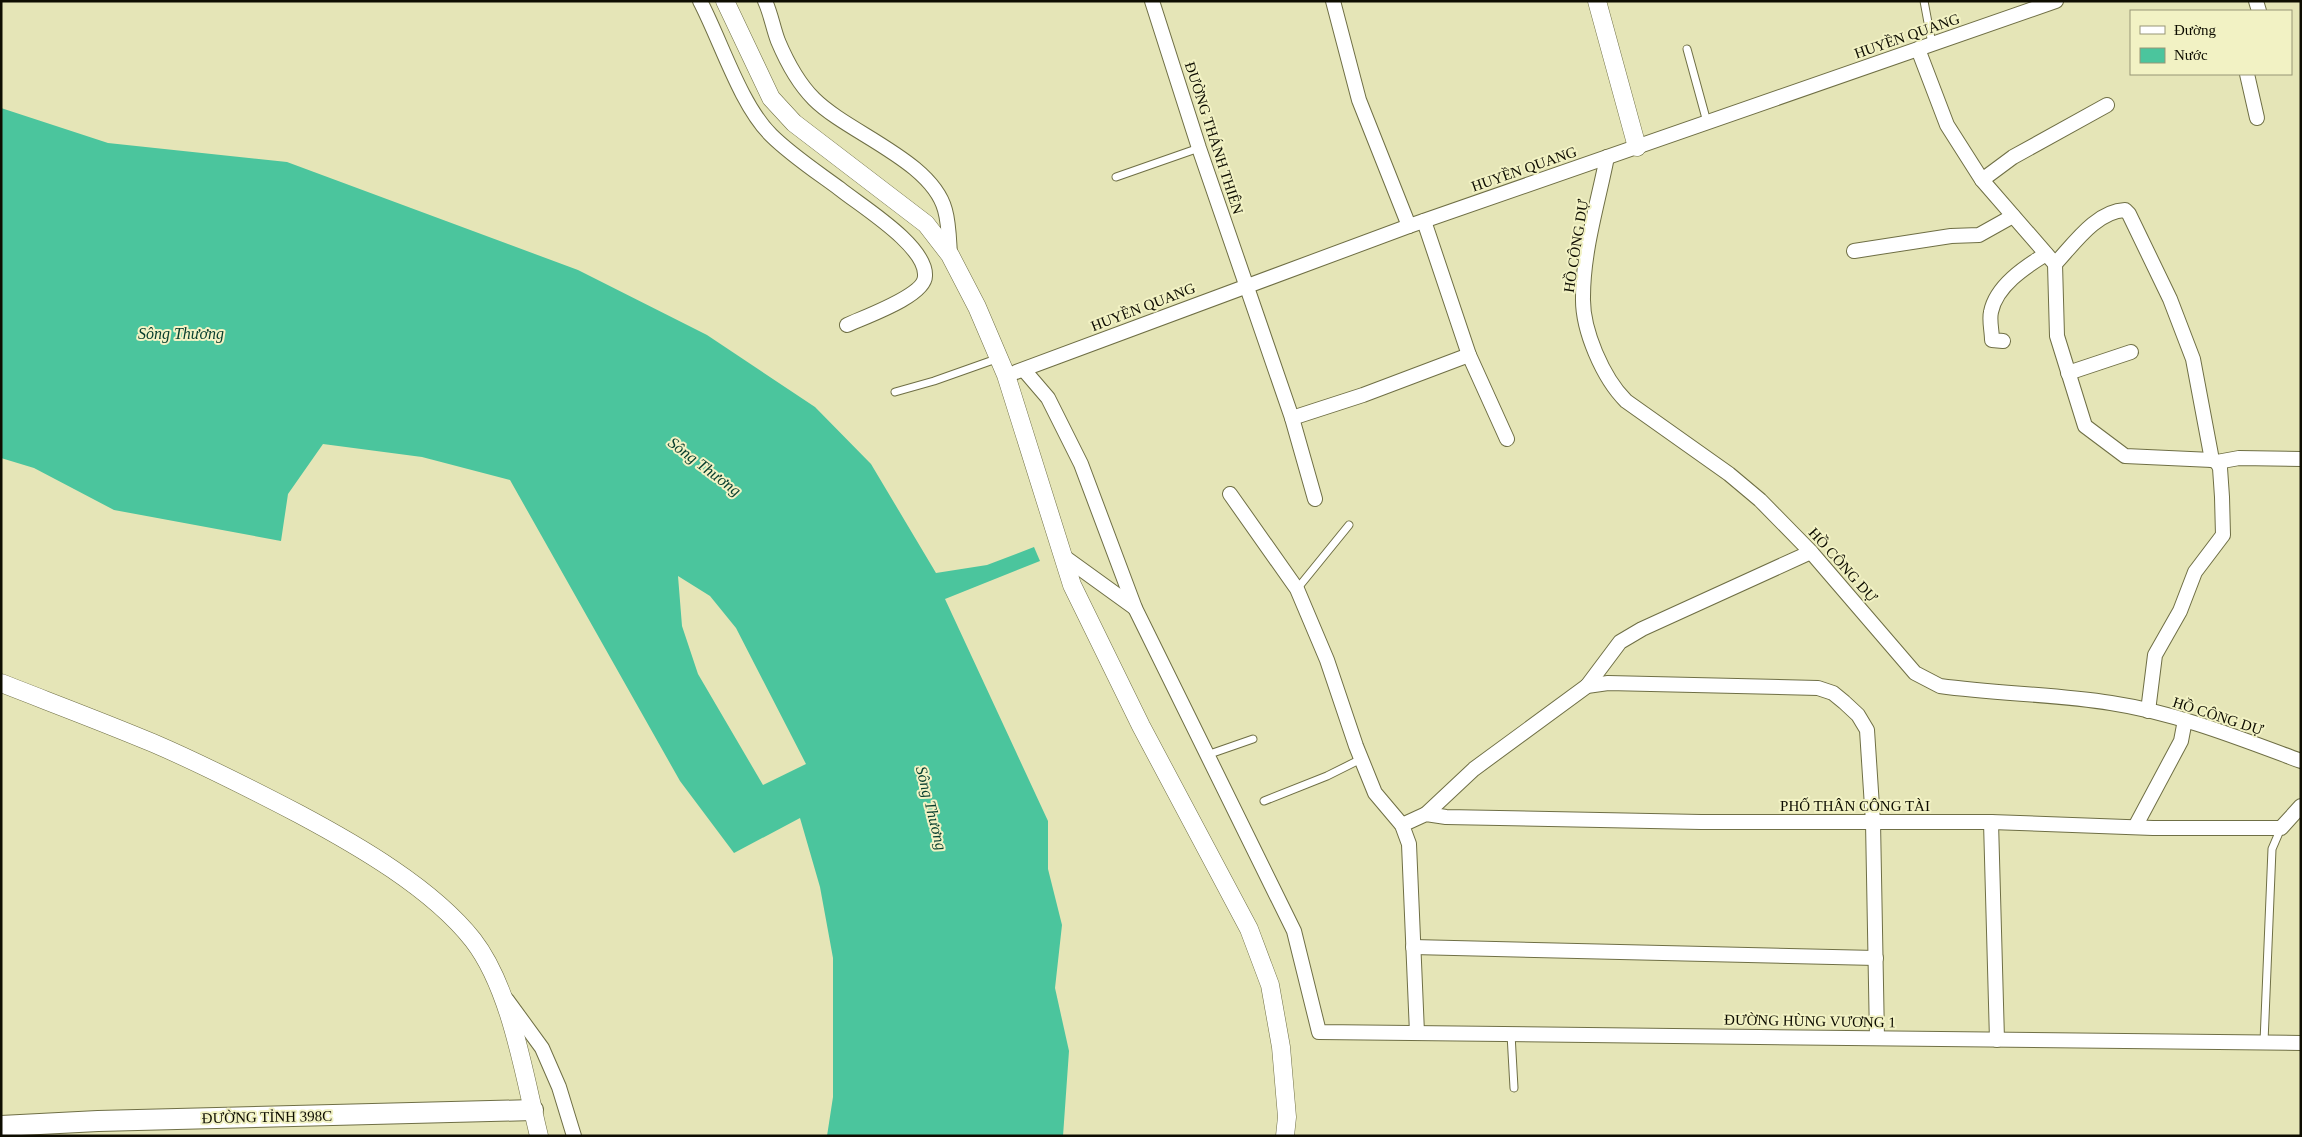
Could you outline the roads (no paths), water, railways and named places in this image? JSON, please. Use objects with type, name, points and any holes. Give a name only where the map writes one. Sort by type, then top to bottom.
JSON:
[{"type":"main road","name":"ĐƯỜNG TỈNH 398C","points":[[1,1126],[98,1121],[533,1110]]},
{"type":"street","points":[[700,1],[752,107],[770,134],[790,152],[894,229],[914,252],[923,266],[926,277],[923,284],[912,295],[847,325]]},
{"type":"street","points":[[726,1],[768,91],[780,110],[794,123],[926,224],[950,255],[977,307],[1006,375],[1072,585],[1095,635],[1236,904],[1263,966],[1270,985],[1281,1047],[1286,1117],[1284,1136]]},
{"type":"street","points":[[765,1],[778,42],[801,83],[813,98],[831,114],[875,140],[915,170],[936,191],[945,209],[950,255]]},
{"type":"street","name":"ĐƯỜNG THÁNH THIÊN","points":[[1152,1],[1199,148],[1292,418],[1315,499]]},
{"type":"street","points":[[1333,1],[1359,100],[1409,226]]},
{"type":"street","points":[[1597,1],[1637,147]]},
{"type":"street","name":"HUYỀN QUANG","points":[[1006,375],[1024,370],[1246,285],[1409,226],[2056,1]]},
{"type":"street","points":[[1918,49],[1947,125],[1982,180],[2055,264],[2057,336],[2085,426],[2125,456],[2214,461],[2239,458],[2301,459]]},
{"type":"street","points":[[2247,75],[2257,118]]},
{"type":"street","points":[[1982,180],[2013,157],[2107,105]]},
{"type":"street","name":"HỒ CÔNG DỰ","points":[[1607,157],[1589,245],[1583,298],[1591,342],[1613,389],[1626,401],[1729,474],[1760,500],[1811,552],[1915,672],[1940,686],[2111,703],[2148,711],[2185,720],[2301,761]]},
{"type":"street","points":[[2055,264],[2103,217],[2125,210],[2129,214],[2170,299],[2193,359],[2214,461],[2220,468],[2223,535],[2196,572],[2180,611],[2155,655],[2148,711]]},
{"type":"street","points":[[1854,251],[1951,236],[1979,234],[2013,216]]},
{"type":"street","points":[[1424,221],[1470,355],[1508,439]]},
{"type":"street","points":[[2003,341],[1992,340],[1991,312],[1998,295],[2024,268],[2046,254]]},
{"type":"street","points":[[2068,373],[2132,352]]},
{"type":"street","points":[[1292,418],[1363,395],[1470,355]]},
{"type":"street","points":[[1024,370],[1048,398],[1081,464],[1135,608],[1207,756]]},
{"type":"street","points":[[1230,494],[1297,589],[1327,660],[1361,759],[1375,793],[1402,826],[1409,844],[1416,1033]]},
{"type":"street","points":[[1402,826],[1426,814],[1474,769],[1587,686],[1620,642],[1642,629],[1811,552]]},
{"type":"street","points":[[1063,556],[1135,608]]},
{"type":"street","points":[[1,683],[153,744],[250,789],[344,838],[397,872],[451,917],[473,941],[503,994],[542,1048],[559,1087],[574,1136]]},
{"type":"street","points":[[1587,686],[1608,683],[1818,688],[1833,693],[1858,715],[1867,730],[1874,822],[1877,1038]]},
{"type":"street","points":[[2136,828],[2181,741],[2185,720]]},
{"type":"street","name":"ĐƯỜNG HÙNG VƯƠNG 1","points":[[1207,756],[1294,931],[1319,1032],[2301,1043]]},
{"type":"street","points":[[2281,828],[2301,806]]},
{"type":"street","name":"PHỐ THÂN CÔNG TÀI","points":[[1426,814],[1446,817],[1485,818],[1991,822],[2136,828],[2281,828]]},
{"type":"street","points":[[1991,822],[1997,1040]]},
{"type":"street","points":[[1413,947],[1876,958]]},
{"type":"street","points":[[503,994],[539,1136]]},
{"type":"lane","points":[[1924,1],[1932,44]]},
{"type":"lane","points":[[1687,49],[1707,122]]},
{"type":"lane","points":[[1116,177],[1199,148]]},
{"type":"lane","points":[[895,392],[934,381],[999,358]]},
{"type":"lane","points":[[1297,589],[1349,526]]},
{"type":"lane","points":[[1207,756],[1253,739]]},
{"type":"lane","points":[[1264,800],[1327,776],[1361,759]]},
{"type":"lane","points":[[2264,1042],[2272,850],[2281,828]]},
{"type":"lane","points":[[1511,1034],[1514,1088]]},
{"type":"water","name":"Sông Thương","points":[[1,108],[108,143],[287,162],[578,270],[707,335],[815,407],[871,464],[936,573],[987,565],[1034,547],[1040,561],[945,599],[1048,821],[1048,869],[1062,925],[1055,988],[1069,1051],[1063,1136],[827,1136],[833,1097],[833,958],[820,887],[800,818],[734,853],[680,781],[510,480],[422,457],[323,444],[288,494],[281,541],[114,510],[34,468],[1,458]],"holes":[[[678,576],[710,596],[736,628],[806,764],[763,785],[698,674],[682,626]]]}]
